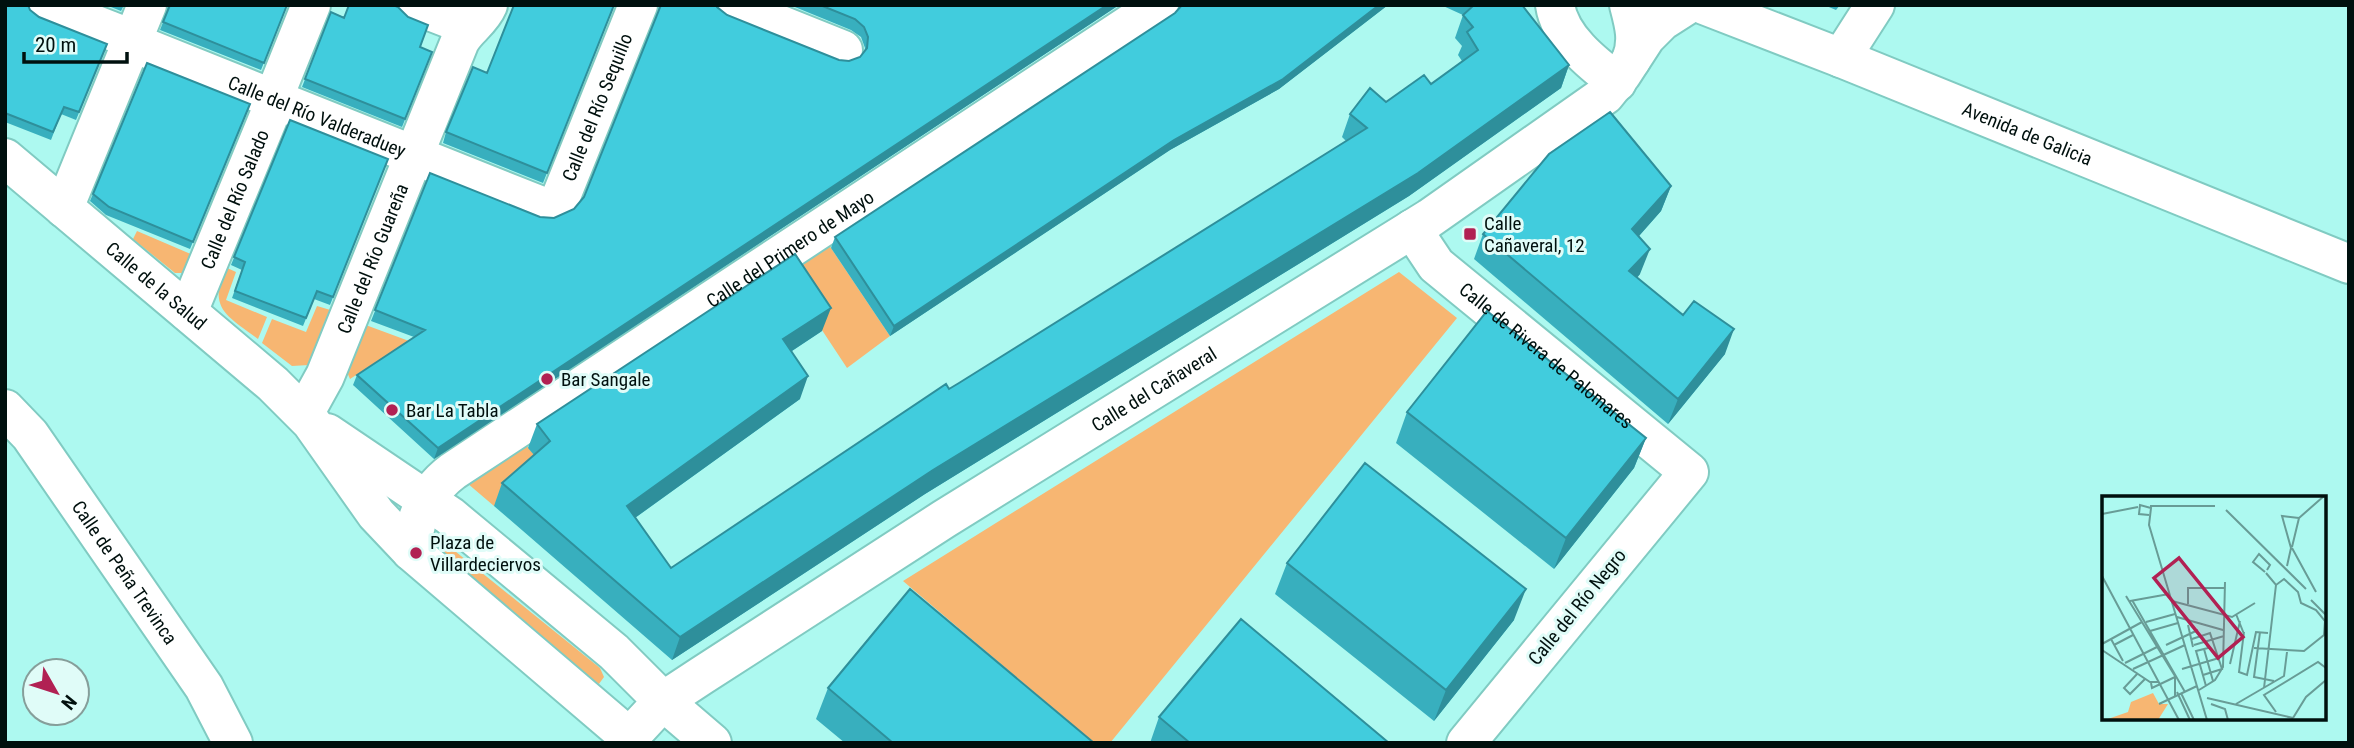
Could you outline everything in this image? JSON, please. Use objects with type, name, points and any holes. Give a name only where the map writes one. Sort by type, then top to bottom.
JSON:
[{"type":"main road","name":"Calle del Río Valderaduey","points":[[45,5],[541,207],[551,206]]},
{"type":"main road","points":[[64,208],[147,5]]},
{"type":"main road","name":"Calle del Río Salado","points":[[188,312],[311,5]]},
{"type":"main road","points":[[414,5],[479,16]]},
{"type":"main road","name":"Calle del Río Sequillo","points":[[551,206],[560,200],[638,5]]},
{"type":"main road","points":[[731,5],[801,18],[844,50]]},
{"type":"main road","name":"Calle del Primero de Mayo","points":[[426,499],[436,484],[453,471],[1159,5]]},
{"type":"main road","points":[[1555,5],[1562,29],[1592,62],[1624,71],[1635,47],[1636,34],[1629,5]]},
{"type":"main road","name":"Calle del Cañaveral","points":[[627,740],[663,701],[944,519],[1412,229],[1586,110],[1624,71],[1642,42],[1656,26],[1686,5]]},
{"type":"main road","name":"Avenida de Galicia","points":[[1704,5],[2349,264]]},
{"type":"main road","points":[[1841,58],[1875,5]]},
{"type":"main road","name":"Calle del Río Guareña","points":[[304,414],[325,376],[460,41],[479,16]]},
{"type":"main road","name":"Calle de la Salud","points":[[5,158],[273,384],[304,414]]},
{"type":"main road","name":"Calle de Rivera de Palomares","points":[[1412,229],[1436,265],[1689,472]]},
{"type":"main road","points":[[304,414],[450,516],[614,652],[663,701],[712,743]]},
{"type":"main road","points":[[304,414],[376,514],[411,551],[627,740]]},
{"type":"main road","name":"Calle de Peña Trevinca","points":[[17,422],[204,687],[233,743]]},
{"type":"main road","name":"Calle del Río Negro","points":[[1466,743],[1689,472]]},
{"type":"main road","points":[[411,551],[416,521],[426,499]]},
{"type":"shaded area","points":[[137,231],[193,255],[183,273],[175,273],[133,239]]},
{"type":"shaded area","points":[[829,245],[890,336],[847,368],[785,274]]},
{"type":"shaded area","points":[[225,267],[236,272],[226,300],[267,317],[258,339],[229,317],[220,302],[220,281]]},
{"type":"shaded area","points":[[1399,272],[1457,318],[1110,743],[1094,743],[903,581]]},
{"type":"shaded area","points":[[317,306],[337,312],[309,365],[292,366],[262,343],[272,319],[306,332]]},
{"type":"shaded area","points":[[363,324],[409,341],[350,379],[347,372]]},
{"type":"shaded area","points":[[526,445],[542,464],[494,506],[467,483]]},
{"type":"shaded area","points":[[433,537],[440,539],[600,668],[604,677],[596,688],[431,550],[429,541]]},
{"type":"building","points":[[5,5],[28,5],[39,17],[107,44],[79,112],[64,107],[53,132],[5,113]]},
{"type":"building","points":[[170,5],[287,5],[264,63],[163,22]]},
{"type":"building","points":[[349,5],[393,5],[408,17],[428,25],[420,47],[432,52],[405,119],[305,79],[331,12],[344,18]]},
{"type":"building","points":[[514,5],[614,5],[547,173],[446,132],[473,67],[487,73]]},
{"type":"building","points":[[661,5],[716,5],[727,15],[839,60],[849,61],[860,57],[867,48],[868,37],[864,27],[855,19],[820,5],[1107,5],[438,448],[357,375],[425,330],[375,310],[430,173],[540,217],[554,218],[574,209],[584,197]]},
{"type":"building","points":[[1182,5],[1379,5],[1283,79],[1174,140],[894,326],[835,237],[1175,13]]},
{"type":"building","points":[[1474,5],[1522,5],[1569,65],[1418,173],[933,470],[680,637],[502,483],[550,441],[537,424],[795,254],[831,308],[783,339],[808,376],[627,506],[671,568],[946,384],[949,389],[959,383],[1367,128],[1350,114],[1370,88],[1386,102],[1424,75],[1431,84],[1478,50],[1467,32],[1473,27],[1463,15]]},
{"type":"building","points":[[147,63],[250,104],[193,242],[109,207],[93,194]]},
{"type":"building","points":[[1610,112],[1671,186],[1632,229],[1650,249],[1629,271],[1683,315],[1694,301],[1734,329],[1678,399],[1483,234],[1549,154]]},
{"type":"building","points":[[290,120],[388,159],[333,297],[317,291],[306,318],[235,291],[245,262],[234,257]]},
{"type":"building","points":[[1487,311],[1646,438],[1566,538],[1407,412]]},
{"type":"building","points":[[1365,463],[1526,589],[1446,690],[1287,563]]},
{"type":"building","points":[[910,589],[1094,743],[893,743],[828,688]]},
{"type":"building","points":[[1241,619],[1389,743],[1190,743],[1159,717]]},
{"type":"place","name":"Calle Cañaveral, 12","points":[[1470,234]]},
{"type":"place","name":"Bar Sangale","points":[[547,379]]},
{"type":"place","name":"Bar La Tabla","points":[[392,410]]},
{"type":"place","name":"Plaza de Villardeciervos","points":[[416,553]]}]
